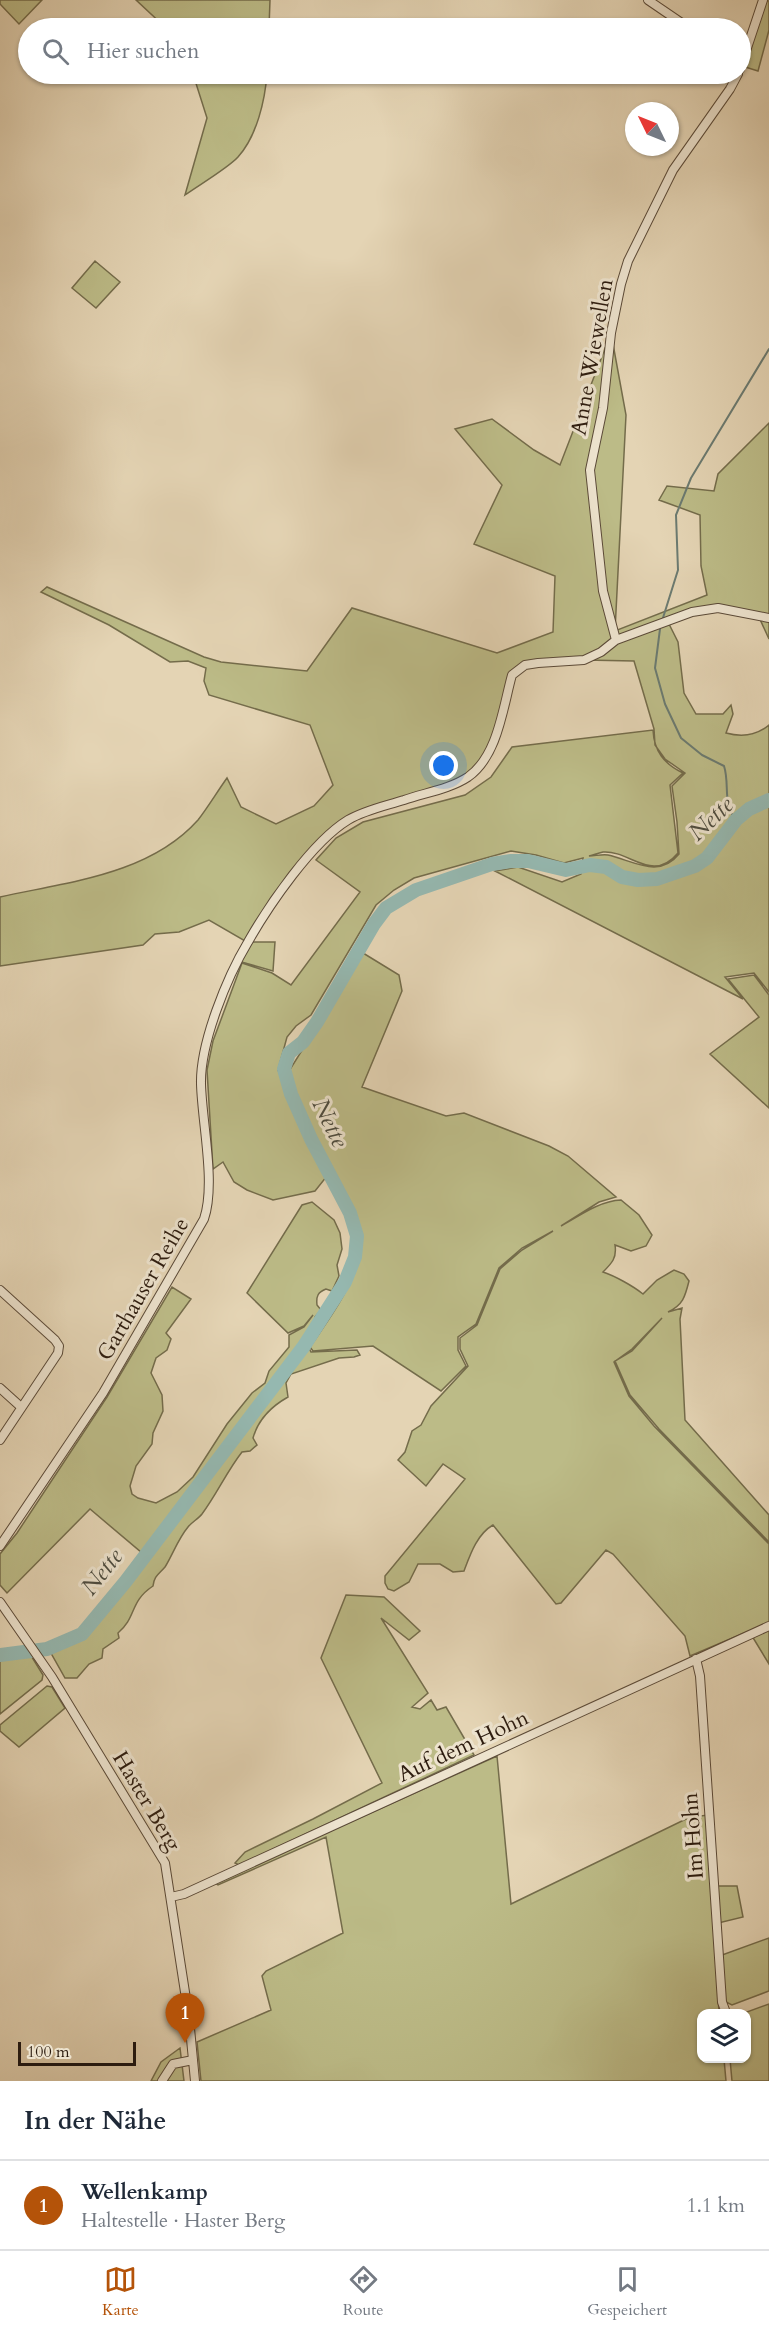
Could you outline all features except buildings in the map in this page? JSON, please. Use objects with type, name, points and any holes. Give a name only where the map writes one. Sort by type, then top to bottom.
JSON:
[{"type":"street","points":[[648,0],[674,18]]},
{"type":"street","name":"Anne Wiewellen","points":[[751,35],[763,0]]},
{"type":"street","name":"Anne Wiewellen","points":[[616,640],[603,591],[590,470],[603,408],[611,333],[621,284],[628,261],[674,170],[732,84]]},
{"type":"street","name":"Garthauser Reihe","points":[[0,1546],[103,1393],[204,1219],[208,1194],[202,1069],[207,1040],[242,953],[257,928],[297,873],[338,827],[364,813],[455,783],[467,777],[477,768],[494,739],[512,675],[519,668],[538,663],[584,660],[601,652],[616,640],[692,612],[718,608],[769,618]]},
{"type":"street","points":[[0,1290],[56,1340],[59,1346],[58,1353],[0,1440]]},
{"type":"street","points":[[0,1388],[21,1407]]},
{"type":"street","name":"Haster Berg","points":[[0,1602],[30,1643],[161,1855],[168,1875],[195,2081]]},
{"type":"street","name":"Auf dem Hohn","points":[[171,1897],[193,1890],[769,1626]]},
{"type":"street","name":"Im Hohn","points":[[696,1659],[700,1676],[722,2002],[725,2009]]},
{"type":"street","points":[[162,2081],[173,2064],[193,2060]]},
{"type":"shaded area","points":[[0,0],[42,0],[25,18],[18,18],[18,23],[0,4]]},
{"type":"shaded area","points":[[136,0],[270,0],[269,18],[155,18]]},
{"type":"shaded area","points":[[763,0],[769,1],[769,30],[758,71],[751,69],[751,38]]},
{"type":"shaded area","points":[[196,84],[266,84],[259,117],[245,148],[227,166],[185,195],[207,118]]},
{"type":"shaded area","points":[[95,261],[120,282],[96,308],[72,288]]},
{"type":"shaded area","points":[[611,333],[626,415],[615,631],[707,595],[701,566],[700,515],[659,500],[667,486],[714,491],[718,474],[769,423],[769,639],[758,615],[718,608],[668,622],[678,642],[684,693],[696,714],[723,714],[731,705],[733,714],[726,733],[732,734],[754,733],[769,725],[769,992],[754,973],[725,977],[743,999],[495,871],[518,867],[562,882],[581,874],[583,858],[564,863],[511,851],[414,878],[394,890],[376,905],[311,1015],[296,1026],[287,1037],[278,1070],[308,1142],[327,1176],[315,1191],[273,1200],[247,1190],[234,1182],[223,1162],[213,1169],[207,1070],[213,1041],[242,963],[272,973],[291,985],[360,892],[316,860],[336,838],[363,822],[465,795],[491,777],[512,747],[653,730],[655,742],[654,729],[634,661],[584,660],[538,663],[512,674],[494,739],[484,759],[467,777],[351,819],[309,858],[248,942],[275,942],[273,971],[238,961],[247,942],[209,920],[179,932],[155,934],[143,945],[0,966],[0,897],[106,874],[156,853],[198,820],[227,778],[241,807],[276,824],[314,806],[333,785],[310,725],[209,695],[204,681],[206,668],[188,661],[170,662],[109,625],[41,592],[47,587],[204,657],[221,662],[307,671],[352,608],[497,653],[553,632],[555,576],[474,544],[502,485],[455,429],[492,419],[534,450],[560,465]],"holes":[[[657,747],[665,759],[685,773],[672,786],[679,854],[663,866],[655,867],[637,864],[608,855],[589,856],[603,852],[613,853],[650,866],[659,866],[678,853],[670,785],[683,773],[665,761]]]},
{"type":"shaded area","points":[[363,953],[399,975],[402,991],[362,1087],[446,1116],[464,1113],[549,1146],[568,1156],[616,1197],[599,1202],[561,1226],[597,1206],[621,1200],[639,1215],[652,1235],[646,1246],[631,1251],[615,1245],[613,1260],[603,1272],[643,1294],[657,1280],[674,1270],[684,1274],[689,1281],[683,1300],[668,1312],[682,1308],[680,1319],[685,1420],[769,1515],[769,1542],[659,1429],[630,1395],[614,1362],[629,1396],[654,1426],[769,1544],[769,1664],[749,1631],[690,1656],[685,1636],[613,1554],[606,1550],[561,1603],[556,1604],[493,1525],[478,1539],[464,1571],[453,1572],[440,1564],[418,1564],[409,1582],[394,1591],[388,1589],[385,1576],[465,1479],[443,1464],[426,1486],[398,1460],[405,1452],[412,1431],[421,1425],[431,1406],[468,1366],[460,1349],[460,1338],[477,1325],[500,1269],[522,1250],[553,1231],[522,1248],[499,1268],[476,1324],[458,1337],[458,1350],[466,1366],[441,1391],[373,1346],[313,1351],[310,1347],[348,1287],[357,1260],[359,1243],[356,1222],[289,1079],[289,1071]],"holes":[[[662,1318],[632,1351],[617,1360],[632,1349]]]},
{"type":"shaded area","points":[[754,975],[769,995],[769,1108],[710,1054],[759,1017],[728,979]]},
{"type":"shaded area","points":[[312,1202],[334,1220],[340,1233],[342,1249],[337,1265],[339,1276],[332,1291],[326,1289],[317,1297],[317,1305],[321,1310],[315,1317],[309,1348],[311,1352],[357,1350],[360,1355],[339,1358],[291,1374],[286,1383],[288,1397],[266,1414],[255,1431],[253,1438],[257,1445],[250,1451],[242,1452],[202,1514],[184,1532],[165,1567],[156,1577],[153,1586],[140,1598],[128,1621],[118,1633],[119,1638],[103,1649],[102,1658],[89,1664],[77,1678],[65,1678],[47,1646],[80,1632],[142,1553],[90,1509],[7,1593],[0,1585],[0,1554],[17,1533],[107,1397],[172,1287],[191,1299],[166,1333],[171,1339],[167,1350],[156,1358],[151,1373],[162,1395],[163,1411],[153,1433],[152,1444],[136,1466],[130,1486],[132,1494],[138,1498],[156,1503],[177,1492],[193,1477],[227,1424],[252,1393],[265,1383],[269,1371],[289,1347],[289,1335],[304,1327],[313,1315],[304,1326],[288,1333],[247,1293],[302,1205]]},
{"type":"shaded area","points":[[346,1595],[384,1597],[420,1631],[409,1640],[381,1618],[428,1693],[412,1707],[420,1709],[431,1700],[437,1710],[446,1707],[474,1755],[239,1865],[235,1863],[245,1852],[382,1783],[321,1658]]},
{"type":"shaded area","points":[[27,1649],[43,1675],[42,1680],[0,1714],[0,1653]]},
{"type":"shaded area","points":[[47,1686],[52,1687],[65,1708],[19,1747],[0,1731],[0,1725]]},
{"type":"shaded area","points":[[497,1756],[511,1904],[688,1818],[707,1815],[713,1886],[737,1886],[743,1917],[714,1924],[719,2009],[697,2009],[697,2063],[724,2063],[726,2081],[201,2081],[197,2042],[271,2010],[262,1976],[266,1971],[343,1933],[326,1837],[218,1885],[215,1883]]},
{"type":"shaded area","points":[[769,1938],[769,1991],[732,2005],[724,2001],[722,1955]]},
{"type":"shaded area","points":[[769,2004],[769,2081],[732,2081],[730,2063],[751,2063],[751,2010]]},
{"type":"shaded area","points":[[180,2048],[184,2081],[151,2081],[161,2062]]},
{"type":"waterway","points":[[662,621],[678,570],[676,515],[691,478],[769,349]]},
{"type":"waterway","points":[[660,629],[655,668],[665,704],[681,738],[702,755],[724,766],[729,807],[736,820]]},
{"type":"waterway","name":"Nette","points":[[0,1655],[47,1649],[82,1634],[126,1581],[304,1346],[345,1282],[355,1257],[357,1236],[350,1213],[311,1139],[291,1094],[284,1069],[289,1053],[303,1042],[317,1022],[374,924],[386,908],[416,890],[492,864],[511,861],[528,861],[566,870],[590,865],[606,867],[622,877],[638,880],[657,879],[695,866],[707,858],[736,820],[749,809],[769,800]]},
{"type":"place","name":"Wellenkamp","points":[[185,2043]]}]
